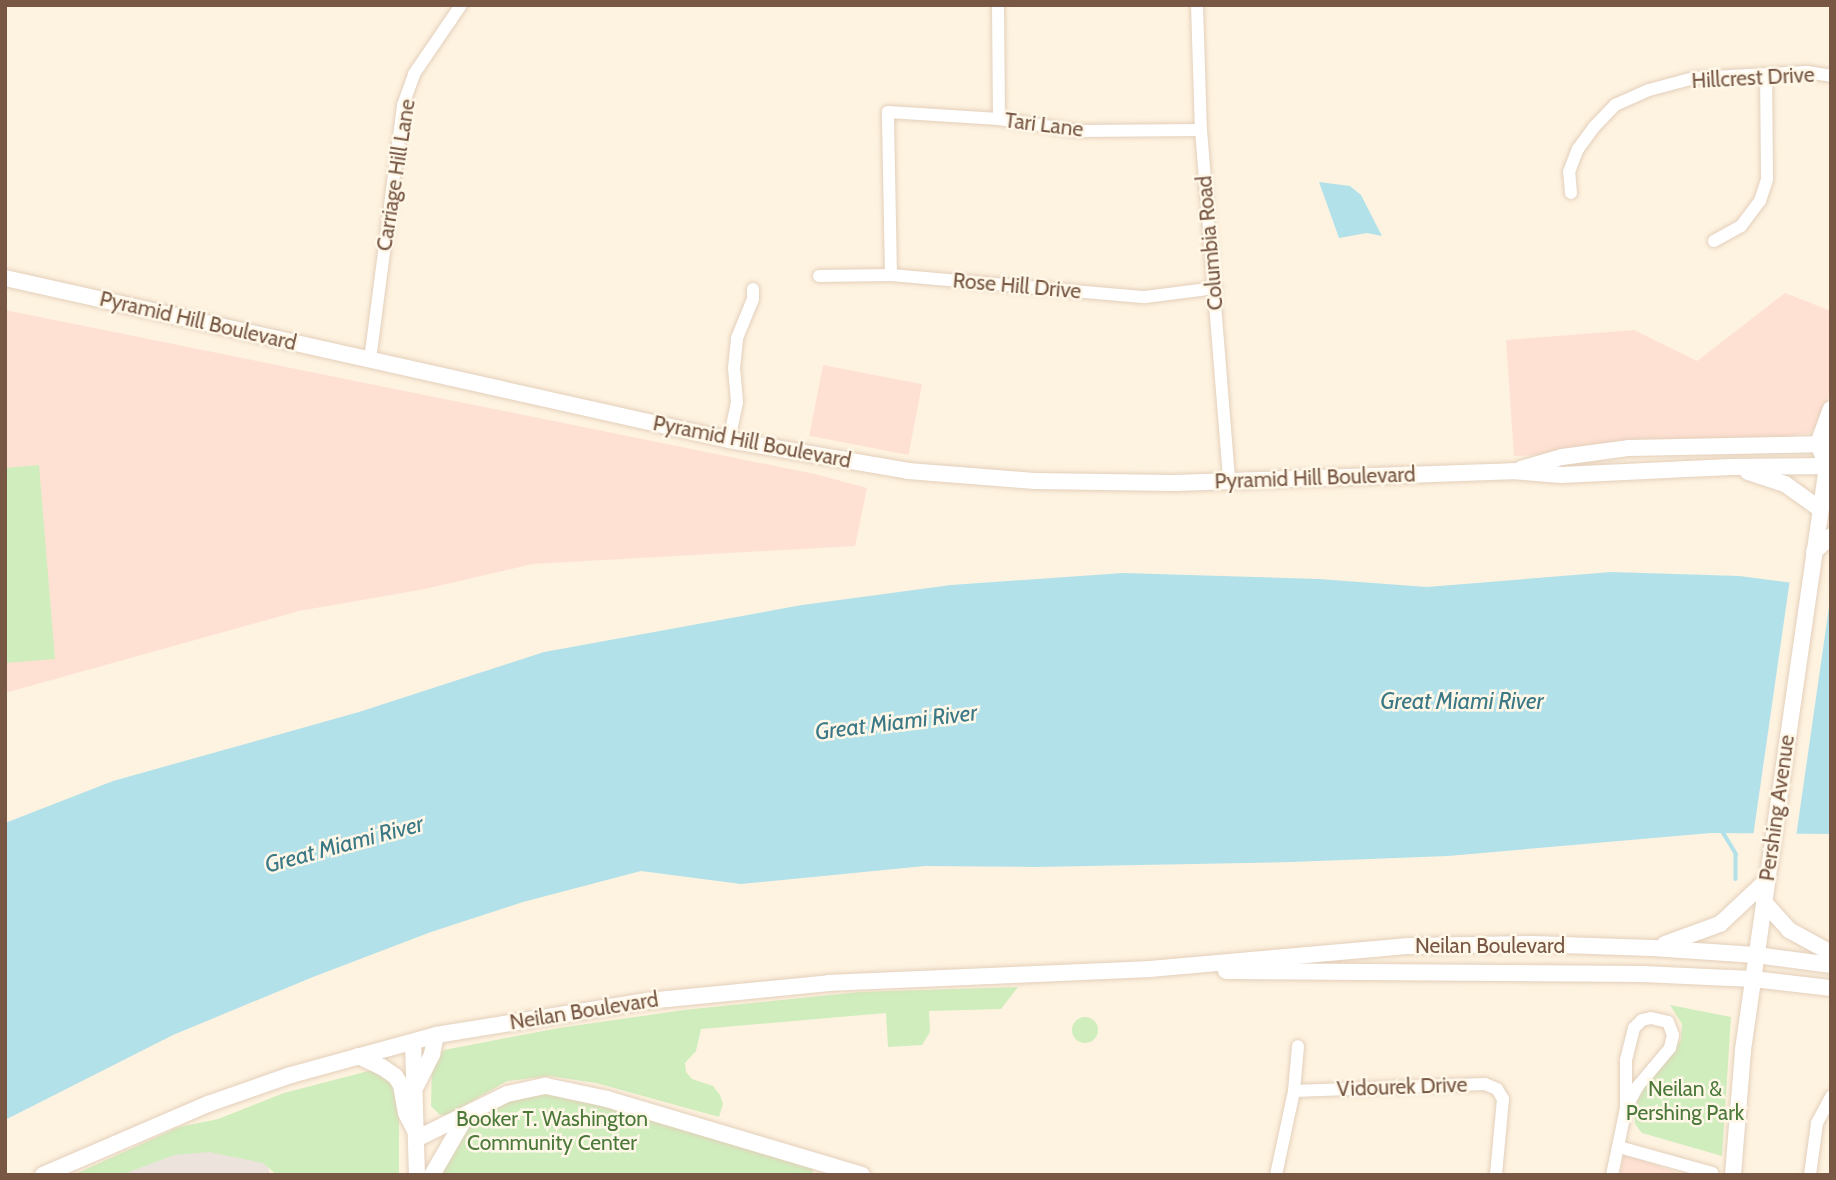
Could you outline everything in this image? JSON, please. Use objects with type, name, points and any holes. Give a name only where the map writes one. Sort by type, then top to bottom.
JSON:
[{"type":"street","name":"Carriage Hill Lane","points":[[370,360],[404,105],[414,74],[461,5]]},
{"type":"street","points":[[998,5],[999,120]]},
{"type":"street","name":"Columbia Road","points":[[1197,5],[1201,130],[1229,480]]},
{"type":"street","name":"Hillcrest Drive","points":[[1571,193],[1569,172],[1578,149],[1615,105],[1649,90],[1694,78],[1807,72],[1831,76]]},
{"type":"street","points":[[1714,242],[1741,226],[1760,201],[1767,178],[1766,74]]},
{"type":"street","name":"Tari Lane","points":[[891,275],[888,111],[999,120],[1078,131],[1201,130]]},
{"type":"street","name":"Rose Hill Drive","points":[[819,276],[891,275],[1145,296],[1215,288]]},
{"type":"street","name":"Pyramid Hill Boulevard","points":[[5,278],[729,440],[908,471],[1107,483],[1512,471],[1561,475],[1829,464]]},
{"type":"street","points":[[729,440],[737,402],[734,368],[737,338],[753,299],[753,289]]},
{"type":"street","points":[[1829,464],[1825,444],[1831,409]]},
{"type":"street","name":"Pyramid Hill Boulevard","points":[[1512,471],[1562,457],[1629,448],[1825,444]]},
{"type":"street","name":"Pershing Avenue","points":[[1734,1175],[1739,1087],[1756,956],[1820,509],[1829,464]]},
{"type":"street","points":[[1732,467],[1785,484],[1820,509]]},
{"type":"street","points":[[1814,552],[1831,536]]},
{"type":"street","points":[[1653,948],[1711,929],[1729,917],[1767,880]]},
{"type":"street","points":[[1764,902],[1789,930],[1831,953]]},
{"type":"street","name":"Neilan Boulevard","points":[[43,1175],[208,1104],[291,1074],[436,1035],[594,1008],[759,988],[1150,969],[1409,946],[1532,944],[1653,948],[1831,965]]},
{"type":"street","name":"Neilan Boulevard","points":[[1150,969],[1643,974],[1753,979],[1831,988]]},
{"type":"street","points":[[1612,1175],[1626,1108],[1626,1060],[1634,1028],[1642,1020],[1651,1018],[1668,1022],[1673,1035],[1670,1048],[1638,1086],[1626,1108]]},
{"type":"street","points":[[416,1086],[432,1054],[436,1035]]},
{"type":"street","points":[[413,1042],[418,1138],[417,1175]]},
{"type":"street","points":[[1276,1175],[1294,1091],[1298,1046]]},
{"type":"street","points":[[358,1056],[383,1067],[401,1085],[406,1113],[418,1138]]},
{"type":"street","name":"Vidourek Drive","points":[[1294,1091],[1485,1084],[1497,1089],[1503,1099],[1496,1175]]},
{"type":"street","points":[[418,1138],[499,1098],[524,1089],[546,1086],[568,1088],[862,1175]]},
{"type":"street","points":[[1810,1175],[1822,1108],[1831,1097]]},
{"type":"street","points":[[432,1175],[466,1116]]},
{"type":"street","points":[[1619,1147],[1713,1173]]},
{"type":"shaded area","points":[[1785,293],[1831,311],[1831,390],[1817,427],[1809,433],[1738,445],[1514,456],[1506,340],[1634,330],[1697,361]]},
{"type":"shaded area","points":[[5,310],[815,474],[867,488],[855,546],[533,564],[425,589],[299,611],[5,693]]},
{"type":"shaded area","points":[[823,365],[922,384],[908,455],[809,436]]},
{"type":"shaded area","points":[[259,1123],[270,1175],[120,1175],[199,1137]]},
{"type":"shaded area","points":[[1624,1154],[1684,1175],[1620,1175]]},
{"type":"green space","points":[[39,465],[55,659],[5,663],[5,468]]},
{"type":"green space","points":[[1018,987],[1001,1009],[929,1011],[930,1032],[922,1045],[888,1047],[886,1013],[701,1029],[696,1051],[685,1063],[686,1072],[692,1079],[713,1086],[720,1095],[723,1104],[719,1117],[596,1083],[549,1076],[507,1081],[448,1115],[440,1115],[431,1106],[432,1063],[444,1050],[559,1028],[684,1010],[859,992]]},
{"type":"green space","name":"Neilan & Pershing Park","points":[[1670,1005],[1731,1017],[1722,1156],[1642,1133],[1635,1124],[1634,1112],[1640,1092],[1681,1040],[1682,1024]]},
{"type":"green space","points":[[1085,1017],[1094,1021],[1098,1030],[1094,1039],[1085,1043],[1076,1039],[1072,1030],[1076,1021]]},
{"type":"green space","points":[[376,1069],[393,1081],[399,1094],[399,1175],[277,1175],[263,1163],[209,1152],[174,1155],[121,1175],[73,1175],[179,1127],[218,1119],[284,1093]]},
{"type":"green space","name":"Booker T. Washington Community Center","points":[[546,1086],[813,1159],[813,1175],[432,1175],[466,1116]]},
{"type":"water","points":[[1319,182],[1350,186],[1361,195],[1382,236],[1367,233],[1339,238]]},
{"type":"water","name":"Great Miami River","points":[[1611,572],[1739,576],[1831,588],[1831,834],[1711,833],[1448,856],[1292,862],[1036,867],[925,866],[741,884],[641,871],[523,902],[431,932],[313,977],[173,1035],[5,1120],[5,823],[113,781],[359,712],[544,652],[802,605],[951,585],[1123,573],[1319,579],[1427,587]]},
{"type":"pier","points":[[1790,579],[1831,584],[1831,593],[1796,837],[1753,837]]},
{"type":"waterway","points":[[1723,832],[1736,854],[1736,879]]}]
